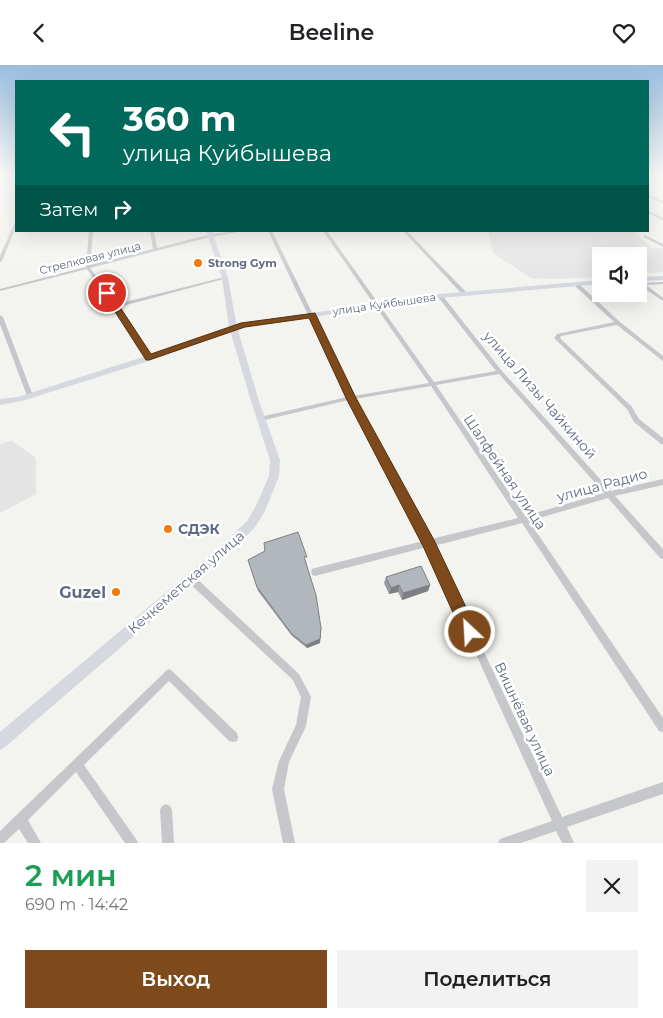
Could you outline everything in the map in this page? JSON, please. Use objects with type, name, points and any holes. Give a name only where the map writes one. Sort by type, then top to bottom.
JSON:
[{"type":"main road","name":"Кечкеметская улица","points":[[0,742],[190,579],[250,524],[269,492],[274,476],[275,460],[260,419],[234,327],[224,278],[209,234]]},
{"type":"main road","points":[[647,281],[663,278]]},
{"type":"main road","name":"улица Куйбышева","points":[[0,402],[8,402],[30,396],[149,358],[234,327],[440,295],[592,283]]},
{"type":"street","points":[[649,212],[663,219]]},
{"type":"street","points":[[0,259],[15,225]]},
{"type":"street","points":[[92,232],[88,268],[149,358]]},
{"type":"street","points":[[152,232],[156,251]]},
{"type":"street","name":"Стрелковая улица","points":[[0,290],[156,251],[209,234],[231,232]]},
{"type":"street","name":"Вишнёвая улица","points":[[270,232],[351,398],[429,544],[568,843]]},
{"type":"street","name":"Шалфейная улица","points":[[326,232],[432,383],[522,520],[663,727]]},
{"type":"street","points":[[407,232],[464,293]]},
{"type":"street","points":[[644,236],[663,245]]},
{"type":"street","points":[[116,307],[224,278]]},
{"type":"street","points":[[647,282],[663,283]]},
{"type":"street","points":[[576,284],[618,323],[663,359]]},
{"type":"street","points":[[647,288],[663,300]]},
{"type":"street","name":"улица Лизы Чайкиной","points":[[440,295],[500,371],[663,555]]},
{"type":"street","points":[[0,317],[30,396]]},
{"type":"street","points":[[618,323],[559,335],[557,338],[630,407],[636,420],[663,443]]},
{"type":"street","points":[[260,419],[351,398],[500,371]]},
{"type":"street","name":"улица Радио","points":[[315,572],[522,520],[610,494],[663,482]]},
{"type":"street","points":[[190,579],[296,677],[306,697],[300,726],[284,761],[278,789],[289,843]]},
{"type":"street","points":[[0,839],[169,674],[233,737]]},
{"type":"street","points":[[77,764],[132,843]]},
{"type":"street","points":[[504,843],[663,788]]},
{"type":"street","points":[[166,810],[168,843]]},
{"type":"street","points":[[20,819],[34,843]]},
{"type":"shaded area","points":[[488,232],[634,232],[652,248],[663,248],[663,272],[647,273],[647,247],[592,247],[592,277],[531,278],[493,253]]},
{"type":"shaded area","points":[[12,441],[36,458],[36,494],[0,513],[0,444]]},
{"type":"building","points":[[298,532],[307,557],[304,557],[316,595],[321,628],[320,639],[306,645],[291,633],[257,587],[248,560],[265,551],[264,543]]},
{"type":"building","points":[[421,566],[430,585],[403,593],[399,585],[391,588],[386,577]]},
{"type":"place","name":"Strong Gym","points":[[198,263]]},
{"type":"place","name":"СДЭК","points":[[168,529]]},
{"type":"place","name":"Guzel","points":[[116,592]]},
{"type":"route","points":[[107,293],[149,358],[229,331],[234,327],[312,315],[351,398],[429,544],[470,632]]}]
